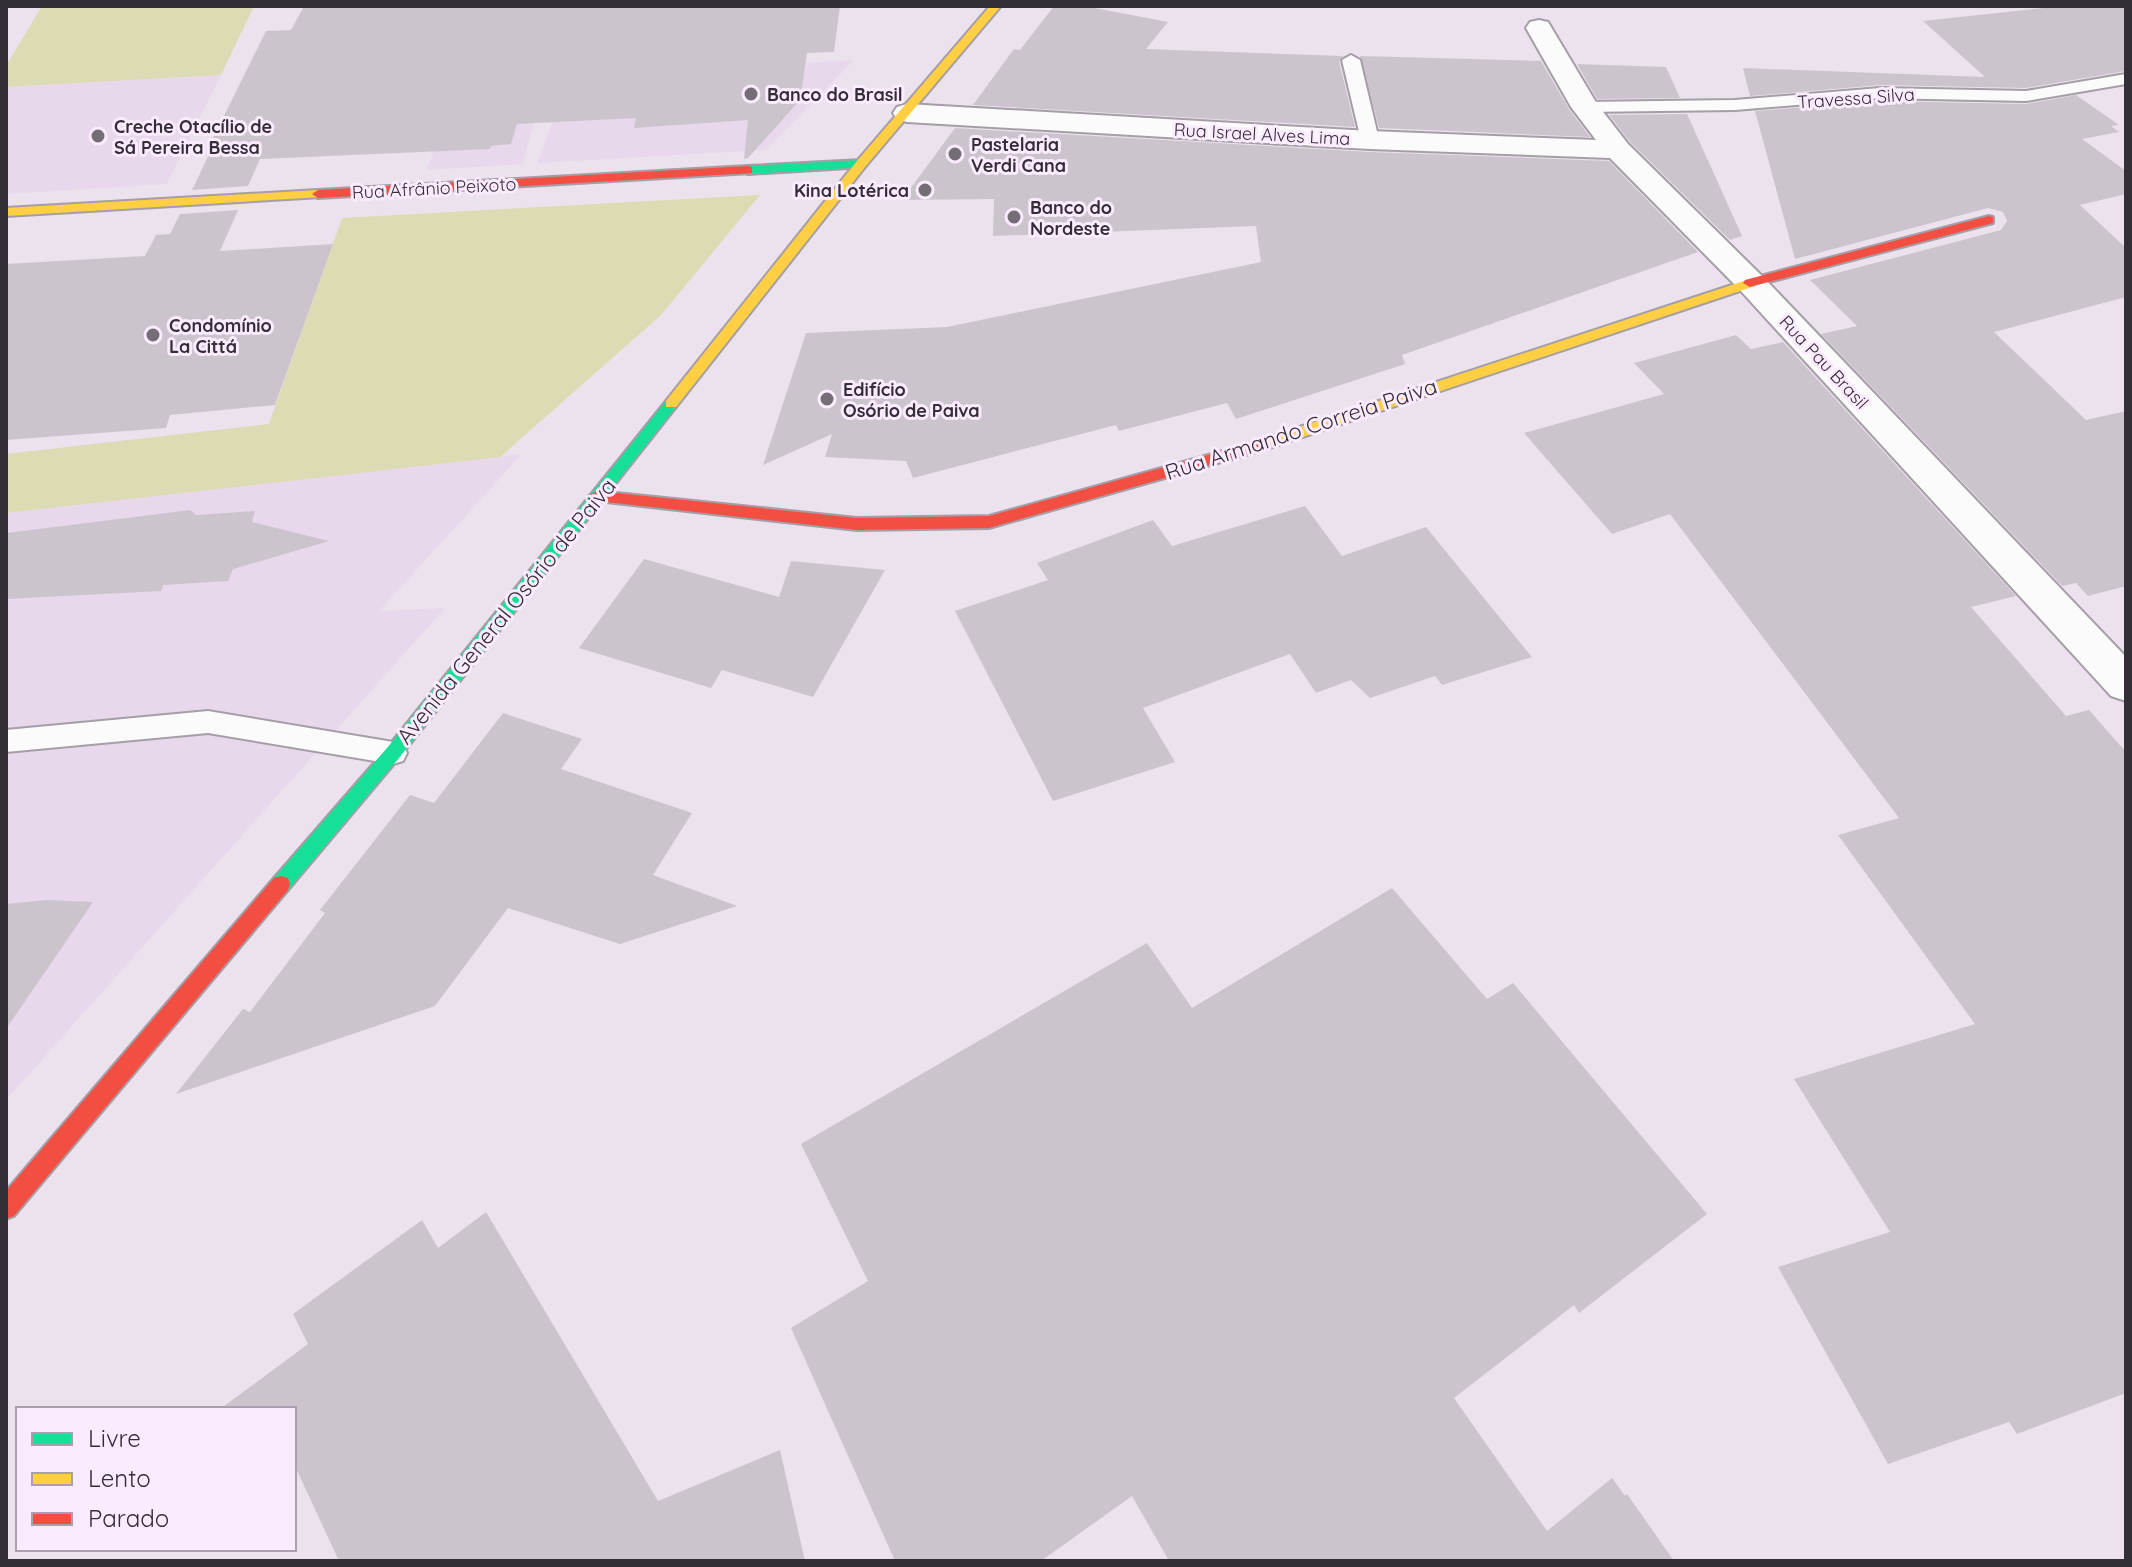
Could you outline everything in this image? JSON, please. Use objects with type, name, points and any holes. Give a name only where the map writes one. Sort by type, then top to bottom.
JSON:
[{"type":"street","name":"Avenida General Osório de Paiva","points":[[12,1192],[393,753],[861,164],[996,6]]},
{"type":"street","name":"Rua Pau Brasil","points":[[1539,28],[1585,107],[1618,150],[2107,639],[2126,684]]},
{"type":"street","name":"Rua Israel Alves Lima","points":[[907,113],[1370,140],[1618,150]]},
{"type":"street","name":"Rua Afrânio Peixoto","points":[[6,212],[861,164]]},
{"type":"street","name":"Rua Armando Correia Paiva","points":[[597,496],[857,524],[989,522],[1249,449],[1751,283],[1989,220]]},
{"type":"lane","points":[[1351,60],[1370,140]]},
{"type":"lane","name":"Travessa Silva","points":[[1585,107],[1735,105],[1880,93],[2026,96],[2126,79]]},
{"type":"lane","points":[[6,741],[208,722],[393,753]]},
{"type":"shaded area","points":[[550,60],[523,164],[427,170],[465,65]]},
{"type":"shaded area","points":[[854,60],[766,150],[537,163],[552,123],[563,77]]},
{"type":"shaded area","name":"Creche Otacílio de Sá Pereira Bessa","points":[[221,75],[167,184],[6,194],[6,87]]},
{"type":"shaded area","points":[[522,454],[379,611],[445,608],[6,1100],[6,513]]},
{"type":"green space","points":[[42,6],[254,6],[221,75],[6,87],[6,66]]},
{"type":"green space","points":[[760,195],[661,315],[500,457],[6,513],[6,454],[269,424],[342,218]]},
{"type":"building","points":[[304,6],[840,6],[834,52],[807,53],[800,100],[748,158],[744,159],[748,120],[634,128],[636,118],[517,124],[511,144],[491,146],[490,149],[260,159],[248,186],[192,190],[214,144],[211,142],[266,31],[291,30]]},
{"type":"building","points":[[1054,6],[1084,6],[1168,22],[1146,49],[1343,56],[1339,61],[1355,127],[973,105],[1014,49],[1020,50]]},
{"type":"building","points":[[2062,6],[2126,6],[2126,71],[2026,88],[1880,85],[1750,96],[1743,68],[1985,77],[1923,21]]},
{"type":"building","points":[[1360,56],[1541,61],[1569,109],[1590,137],[1379,128]]},
{"type":"building","points":[[1577,64],[1666,67],[1680,98],[1597,99]]},
{"type":"building","points":[[2076,95],[2119,125],[2111,126],[2119,132],[2082,139],[2126,171],[2126,194],[2080,205],[2126,248],[2126,297],[1994,332],[2086,420],[2126,411],[2126,586],[2088,596],[2076,583],[2062,586],[1821,334],[1857,326],[1810,280],[2001,230],[2007,221],[2003,212],[1988,208],[1795,259],[1755,111],[1880,101],[2026,104]]},
{"type":"building","points":[[1687,114],[1742,236],[1730,240],[1630,142],[1609,115]]},
{"type":"building","points":[[955,128],[1370,152],[1609,161],[1698,252],[1402,355],[1405,364],[1236,419],[1227,403],[1119,431],[1116,425],[913,478],[906,461],[825,457],[832,434],[763,465],[806,333],[947,327],[1261,262],[1256,226],[993,236],[994,199],[902,200]]},
{"type":"building","name":"Condomínio La Cittá","points":[[238,210],[220,251],[333,244],[275,405],[170,415],[166,428],[6,440],[6,264],[145,256],[156,235],[170,234],[180,214]]},
{"type":"building","points":[[1736,335],[1751,349],[1783,342],[2016,596],[1971,607],[2066,716],[2089,710],[2126,752],[2126,1393],[2017,1434],[2009,1422],[1888,1464],[1778,1267],[1890,1232],[1794,1079],[1975,1024],[1838,835],[1899,818],[1670,514],[1612,534],[1524,433],[1664,394],[1634,363]]},
{"type":"building","points":[[1305,506],[1342,556],[1426,527],[1532,657],[1442,685],[1435,676],[1370,698],[1351,680],[1316,693],[1290,654],[1143,708],[1175,762],[1053,801],[955,611],[1048,580],[1037,563],[1153,520],[1172,546]]},
{"type":"building","points":[[190,510],[196,515],[255,511],[252,522],[329,541],[233,569],[228,581],[163,585],[161,591],[6,599],[6,533]]},
{"type":"building","points":[[644,559],[779,597],[791,561],[885,570],[813,697],[722,670],[711,688],[579,648]]},
{"type":"building","points":[[503,713],[582,739],[561,769],[692,813],[653,875],[737,906],[620,944],[508,908],[435,1006],[176,1094],[243,1009],[250,1012],[325,913],[320,910],[410,795],[434,803]]},
{"type":"building","points":[[1392,888],[1487,999],[1513,983],[1707,1214],[1579,1313],[1574,1305],[1454,1398],[1547,1531],[1612,1478],[1625,1496],[1627,1494],[1674,1561],[1169,1561],[1132,1496],[1041,1561],[895,1561],[791,1328],[868,1281],[801,1144],[1147,943],[1192,1008]]},
{"type":"building","points":[[47,900],[93,902],[6,1029],[6,904]]},
{"type":"building","points":[[486,1212],[658,1501],[780,1450],[805,1561],[339,1561],[296,1468],[296,1407],[223,1407],[308,1344],[293,1314],[422,1220],[438,1248]]},
{"type":"traffic: fast","points":[[748,170],[861,164]]},
{"type":"traffic: fast","points":[[281,884],[393,753],[671,404]]},
{"type":"traffic: slow","points":[[671,404],[861,164],[996,6]]},
{"type":"traffic: slow","points":[[6,212],[318,194]]},
{"type":"traffic: slow","points":[[1262,445],[1750,283]]},
{"type":"traffic: jam","points":[[318,194],[748,170]]},
{"type":"traffic: jam","points":[[1750,283],[1989,220]]},
{"type":"traffic: jam","points":[[597,496],[857,524],[989,522],[1262,445]]},
{"type":"traffic: jam","points":[[6,1208],[281,884]]},
{"type":"place","name":"Banco do Brasil","points":[[751,94]]},
{"type":"place","name":"Creche Otacílio de Sá Pereira Bessa","points":[[98,136]]},
{"type":"place","name":"Pastelaria Verdi Cana","points":[[955,154]]},
{"type":"place","name":"Kina Lotérica","points":[[925,190]]},
{"type":"place","name":"Banco do Nordeste","points":[[1014,217]]},
{"type":"place","name":"Condomínio La Cittá","points":[[153,335]]},
{"type":"place","name":"Edifício Osório de Paiva","points":[[827,399]]}]
